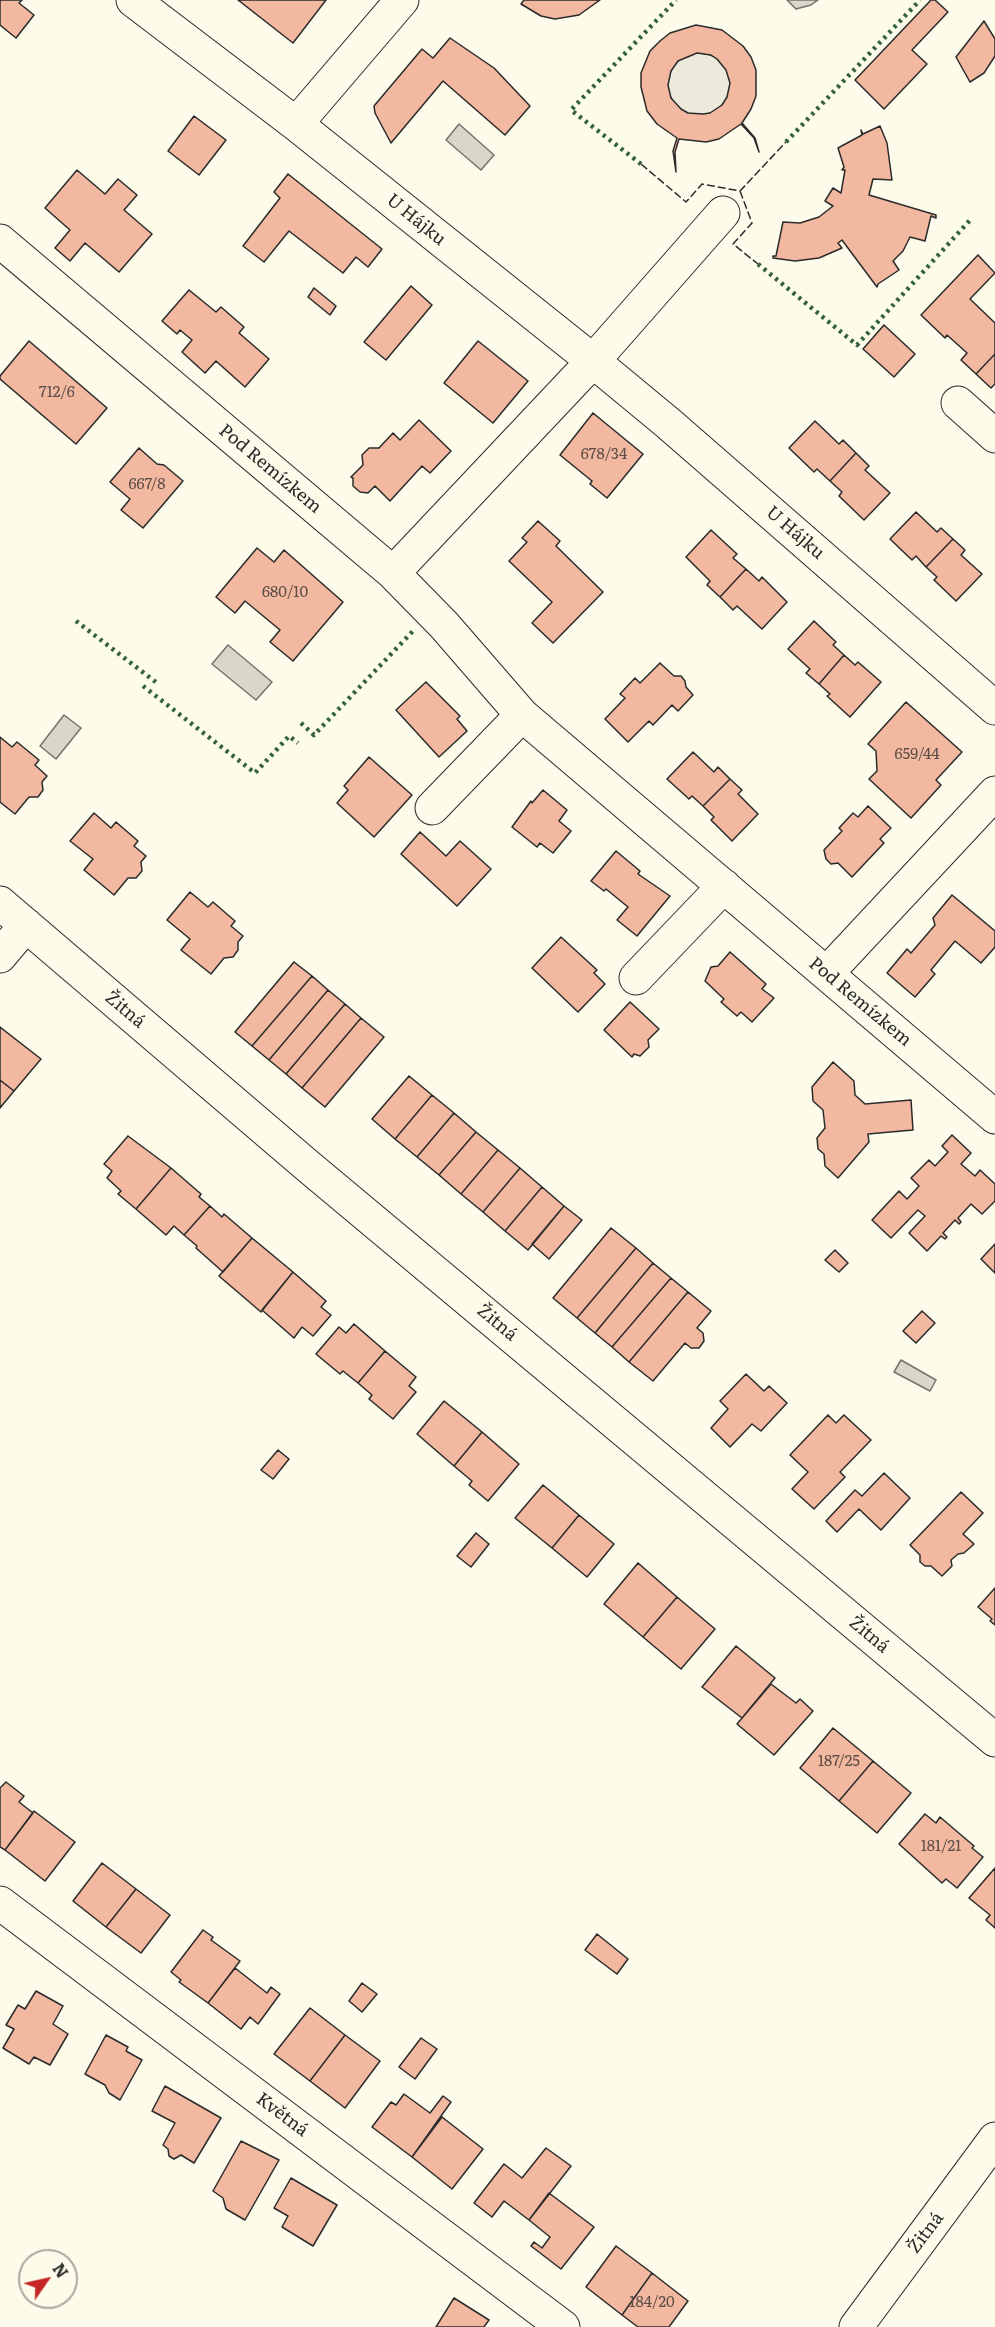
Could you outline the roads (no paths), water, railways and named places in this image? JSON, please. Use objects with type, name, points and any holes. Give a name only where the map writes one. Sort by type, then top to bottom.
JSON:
[{"type":"street","name":"U Hájku","points":[[133,0],[296,124],[593,361],[668,423],[995,708]]},
{"type":"street","points":[[296,124],[402,0]]},
{"type":"street","points":[[393,573],[593,361],[723,213]]},
{"type":"street","name":"Pod Remízkem","points":[[0,241],[393,573],[444,626],[522,715],[995,1118]]},
{"type":"street","points":[[958,403],[995,436]]},
{"type":"street","points":[[432,808],[522,715]]},
{"type":"street","points":[[827,973],[995,793]]},
{"type":"street","points":[[636,978],[723,886]]},
{"type":"street","name":"Žitná","points":[[0,903],[309,1167],[995,1740]]},
{"type":"street","points":[[0,956],[26,925]]},
{"type":"street","name":"Květná","points":[[0,1903],[563,2327]]},
{"type":"street","name":"Žitná","points":[[856,2327],[995,2139]]}]
